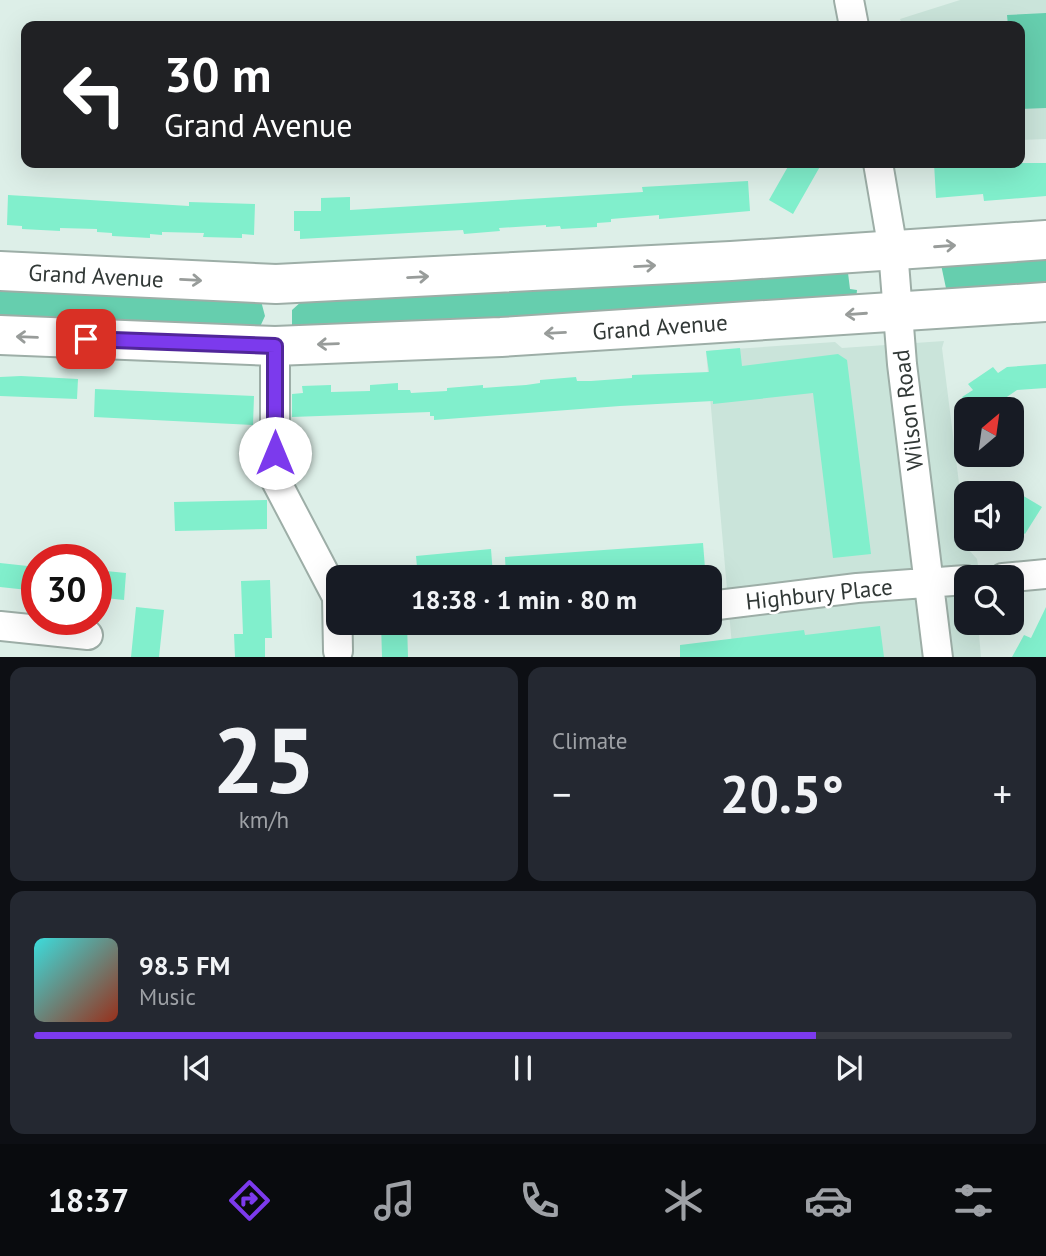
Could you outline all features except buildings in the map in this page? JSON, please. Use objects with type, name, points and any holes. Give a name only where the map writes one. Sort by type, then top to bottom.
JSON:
[{"type":"street","points":[[849,0],[853,21]]},
{"type":"street","name":"Wilson Road","points":[[879,168],[893,250],[902,364],[938,657]]},
{"type":"street","name":"Grand Avenue","points":[[0,271],[276,284],[731,261],[1046,240]]},
{"type":"street","points":[[276,284],[275,479],[337,597],[338,651]]},
{"type":"street","name":"Grand Avenue","points":[[0,335],[275,346],[501,337],[1046,302]]},
{"type":"street","points":[[1024,576],[1046,574]]},
{"type":"street","name":"Highbury Place","points":[[722,604],[857,588],[954,581]]},
{"type":"street","points":[[0,626],[21,628]]},
{"type":"shaded area","points":[[960,0],[1046,0],[1046,139],[1025,140],[1025,21],[900,19]]},
{"type":"shaded area","points":[[944,341],[942,348],[954,444],[954,467],[957,467],[959,481],[954,481],[954,551],[970,551],[977,559],[978,565],[954,565],[954,635],[979,635],[981,657],[733,657],[706,351],[835,342],[842,348]]},
{"type":"green space","points":[[1046,13],[1046,108],[1025,109],[1025,21],[1008,21],[1007,15]]},
{"type":"green space","points":[[1046,249],[1046,287],[947,293],[939,255]]},
{"type":"green space","points":[[847,265],[850,289],[857,290],[856,301],[297,330],[292,325],[292,310],[302,301]]},
{"type":"green space","points":[[0,286],[261,301],[265,316],[259,329],[0,324]]},
{"type":"route","points":[[86,339],[275,346],[275,453]]}]
